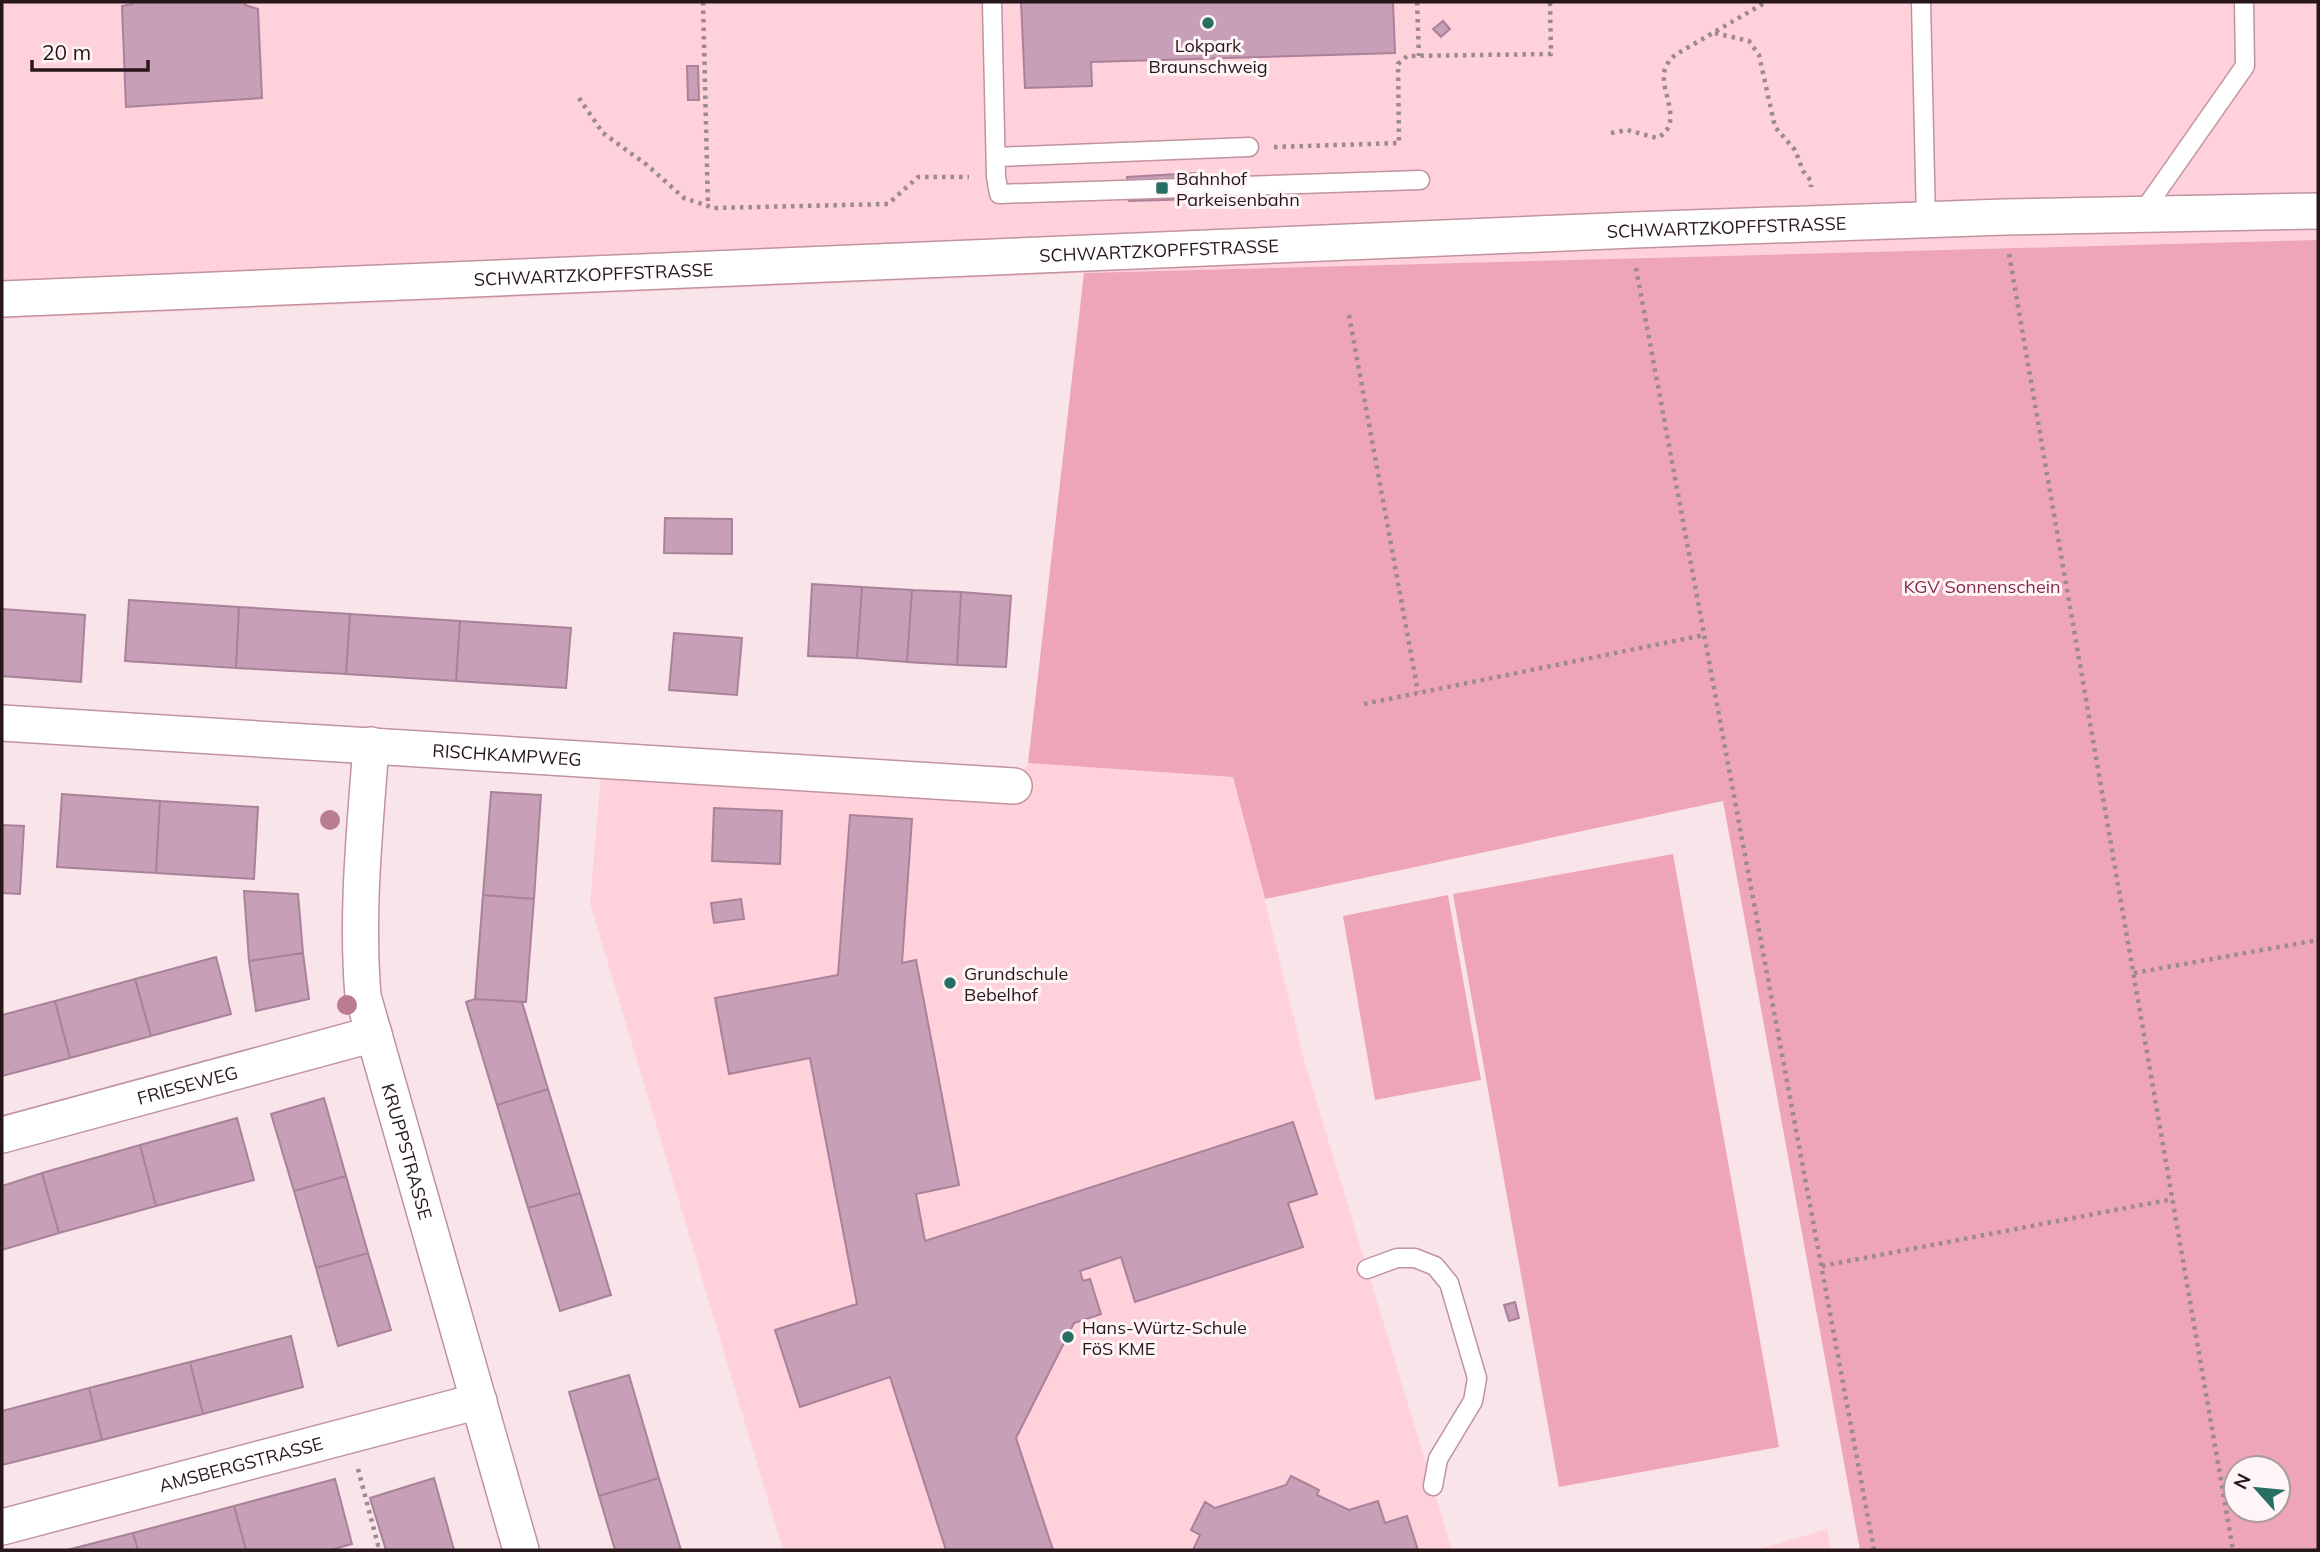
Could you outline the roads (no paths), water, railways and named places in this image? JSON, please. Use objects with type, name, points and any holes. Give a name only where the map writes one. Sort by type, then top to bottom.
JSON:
[{"type":"street","name":"SCHWARTZKOPFFSTRASSE","points":[[2,299],[1633,230],[2004,217],[2318,211]]},
{"type":"street","name":"RISCHKAMPWEG","points":[[2,723],[1014,786]]},
{"type":"street","name":"KRUPPSTRASSE","points":[[371,745],[359,900],[363,996],[521,1550]]},
{"type":"street","name":"FRIESEWEG","points":[[2,1135],[374,1034]]},
{"type":"street","name":"AMSBERGSTRASSE","points":[[2,1527],[479,1401]]},
{"type":"lane","points":[[992,2],[996,177],[999,194],[1420,180]]},
{"type":"lane","points":[[1921,2],[1926,221]]},
{"type":"lane","points":[[2140,216],[2245,66],[2244,2]]},
{"type":"lane","points":[[996,156],[1249,148]]},
{"type":"lane","points":[[1367,1269],[1397,1258],[1415,1258],[1435,1266],[1449,1283],[1477,1378],[1473,1401],[1438,1459],[1433,1486]]},
{"type":"place","name":"Lokpark Braunschweig","points":[[1208,23]]},
{"type":"place","name":"Bahnhof Parkeisenbahn","points":[[1162,188]]},
{"type":"place","name":"Grundschule Bebelhof","points":[[950,983]]},
{"type":"place","name":"Hans-Würtz-Schule FöS KME","points":[[1068,1337]]},
{"type":"park label","name":"KGV Sonnenschein","points":[[1982,586]]}]
